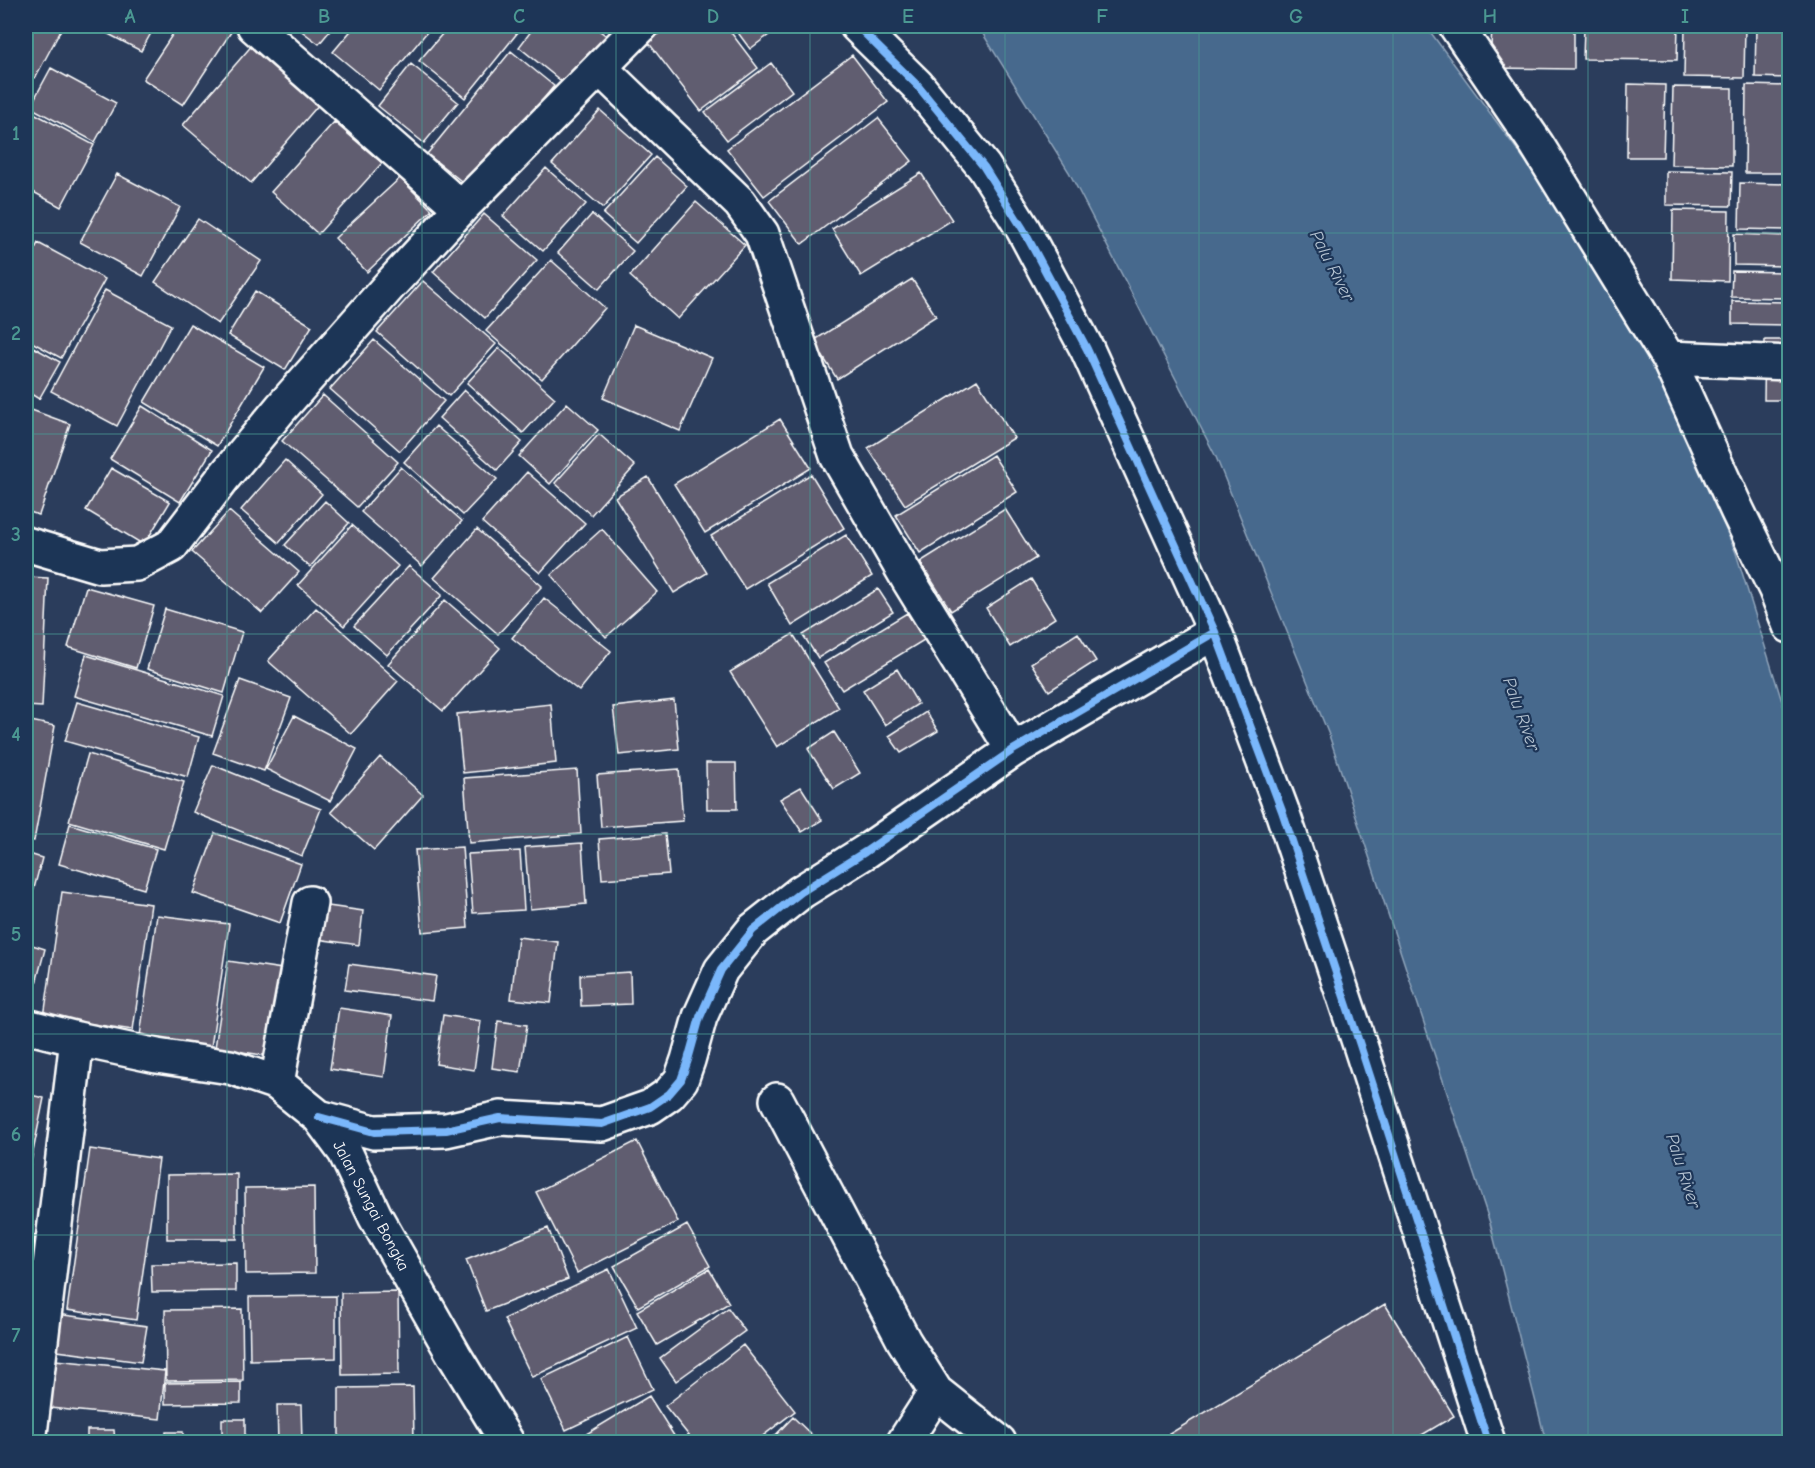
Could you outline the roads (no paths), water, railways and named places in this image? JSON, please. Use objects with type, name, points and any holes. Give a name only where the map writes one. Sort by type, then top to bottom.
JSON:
[{"type":"street","points":[[254,26],[461,208]]},
{"type":"street","points":[[26,544],[100,566],[137,564],[171,546],[281,408],[461,208],[641,26]]},
{"type":"street","points":[[857,26],[916,85],[944,118],[984,167],[1023,229],[1087,349],[1215,632],[1282,811],[1364,1056],[1488,1443]]},
{"type":"street","points":[[1456,26],[1537,145],[1668,358],[1776,590],[1790,626]]},
{"type":"street","points":[[600,68],[740,203],[762,234],[837,456],[908,579],[1013,750]]},
{"type":"street","points":[[1668,358],[1790,363]]},
{"type":"street","points":[[319,1117],[374,1132],[446,1130],[500,1118],[602,1124],[650,1107],[669,1094],[681,1080],[700,1017],[721,970],[753,930],[801,892],[865,852],[1013,750],[1215,632]]},
{"type":"street","points":[[278,1083],[310,903]]},
{"type":"street","name":"Jalan Sungai Bongka","points":[[26,1026],[157,1056],[230,1067],[278,1083],[319,1117],[345,1152],[375,1216],[453,1355],[507,1443]]},
{"type":"street","points":[[29,1443],[77,1039]]},
{"type":"street","points":[[777,1100],[899,1331],[936,1392],[999,1443]]},
{"type":"street","points":[[904,1443],[936,1392]]},
{"type":"water","name":"Palu River","points":[[978,26],[1426,26],[1532,170],[1625,312],[1651,356],[1736,553],[1789,724],[1789,1442],[1546,1442],[1490,1223],[1329,735],[1216,457],[1069,172]]}]
